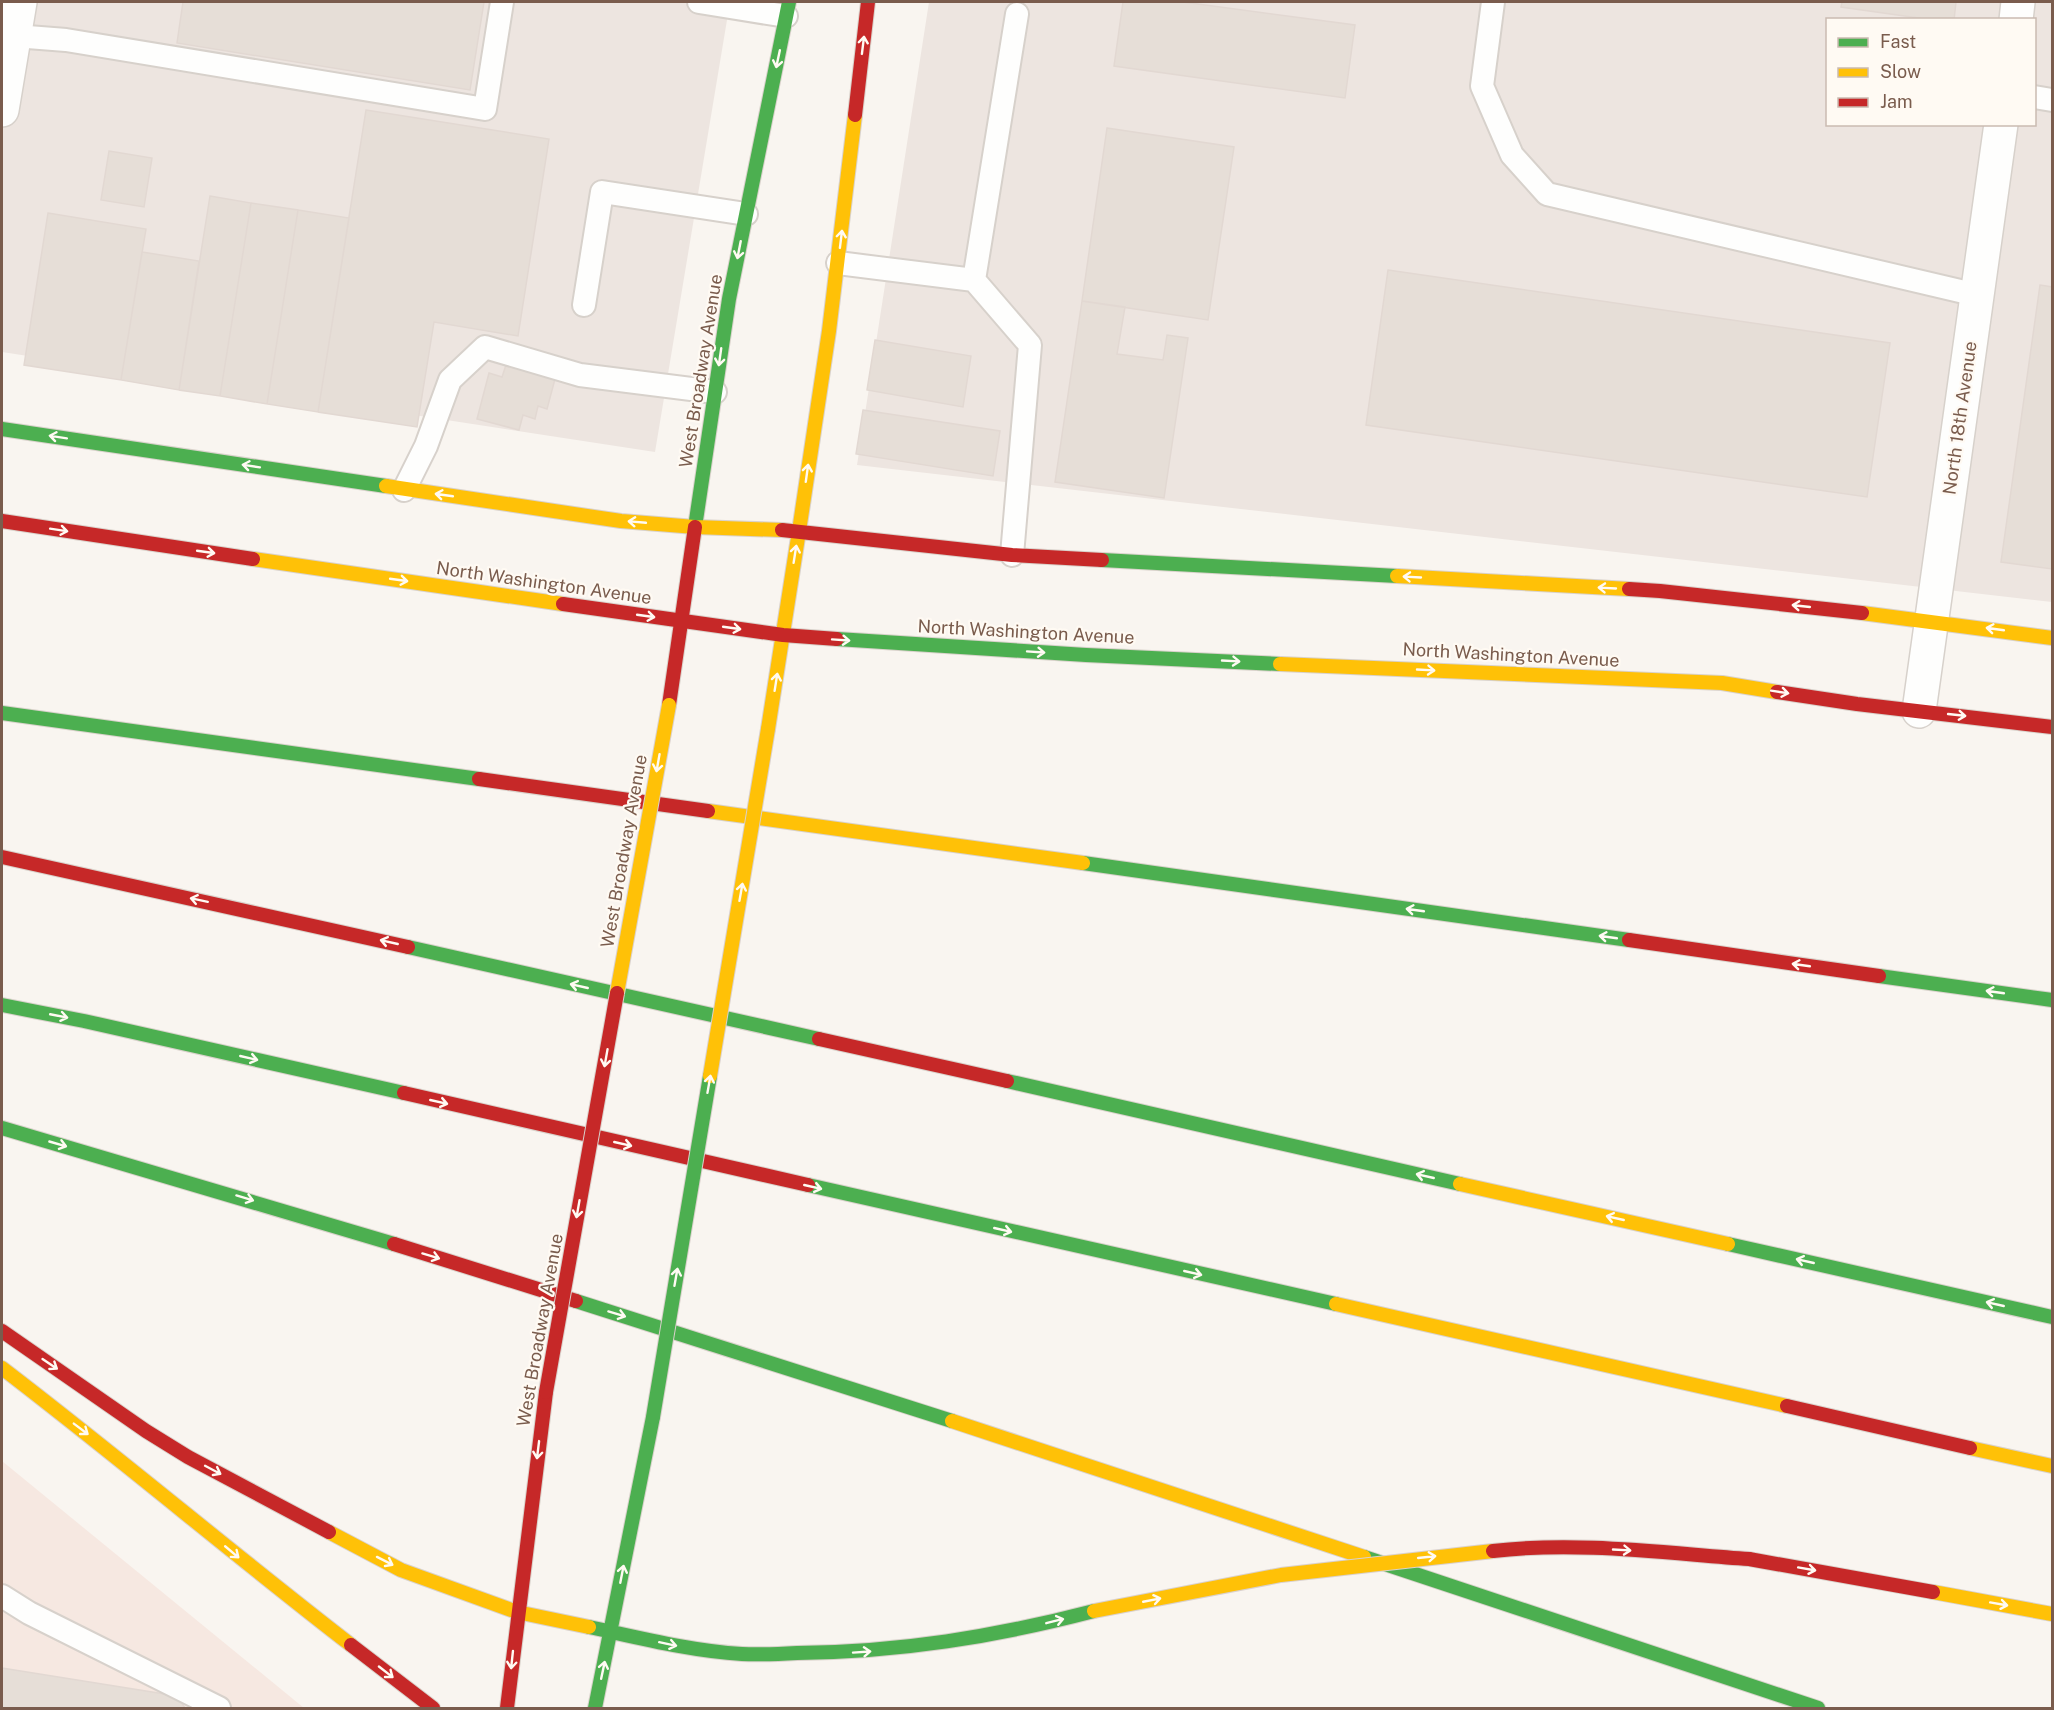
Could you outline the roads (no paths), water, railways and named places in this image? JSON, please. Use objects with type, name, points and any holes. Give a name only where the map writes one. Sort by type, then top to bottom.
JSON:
[{"type":"main road","points":[[594,1708],[653,1417],[768,729],[838,262],[868,2]]},
{"type":"main road","name":"West Broadway Avenue","points":[[507,1708],[517,1612],[546,1392],[669,705],[729,299],[788,9]]},
{"type":"main road","points":[[2,429],[621,521],[695,527],[799,531],[1012,555],[1660,591],[1932,621],[2052,638]]},
{"type":"main road","name":"North Washington Avenue","points":[[2,521],[783,635],[1086,655],[1722,684],[1857,704],[2052,727]]},
{"type":"main road","points":[[2,713],[2052,1000]]},
{"type":"main road","points":[[2,857],[2052,1317]]},
{"type":"main road","points":[[2,1005],[96,1023],[2052,1466]]},
{"type":"main road","points":[[2,1128],[203,1185],[758,1358],[1818,1708]]},
{"type":"main road","points":[[2,1331],[146,1431],[188,1457],[401,1570],[517,1612],[677,1646],[742,1654],[841,1653],[899,1649],[1028,1628],[1094,1611],[1281,1575],[1498,1550],[1556,1547],[1618,1549],[1749,1559],[2052,1614]]},
{"type":"main road","points":[[2,1368],[105,1446],[254,1570],[433,1708]]},
{"type":"street","points":[[2,110],[8,35],[20,2]]},
{"type":"street","points":[[2016,18],[2018,2]]},
{"type":"street","name":"North 18th Avenue","points":[[1919,711],[2001,126]]},
{"type":"lane","points":[[8,35],[66,40],[485,109],[502,2]]},
{"type":"lane","points":[[699,2],[788,9]]},
{"type":"lane","points":[[1493,2],[1482,86],[1512,155],[1547,194],[1977,295]]},
{"type":"lane","points":[[974,280],[1017,14]]},
{"type":"lane","points":[[2036,97],[2052,100]]},
{"type":"lane","points":[[584,305],[602,192],[746,214]]},
{"type":"lane","points":[[838,262],[974,280],[1030,345],[1012,555]]},
{"type":"lane","points":[[404,490],[426,446],[450,380],[485,347],[580,375],[715,392]]},
{"type":"lane","points":[[2,1596],[40,1618],[219,1708]]}]
